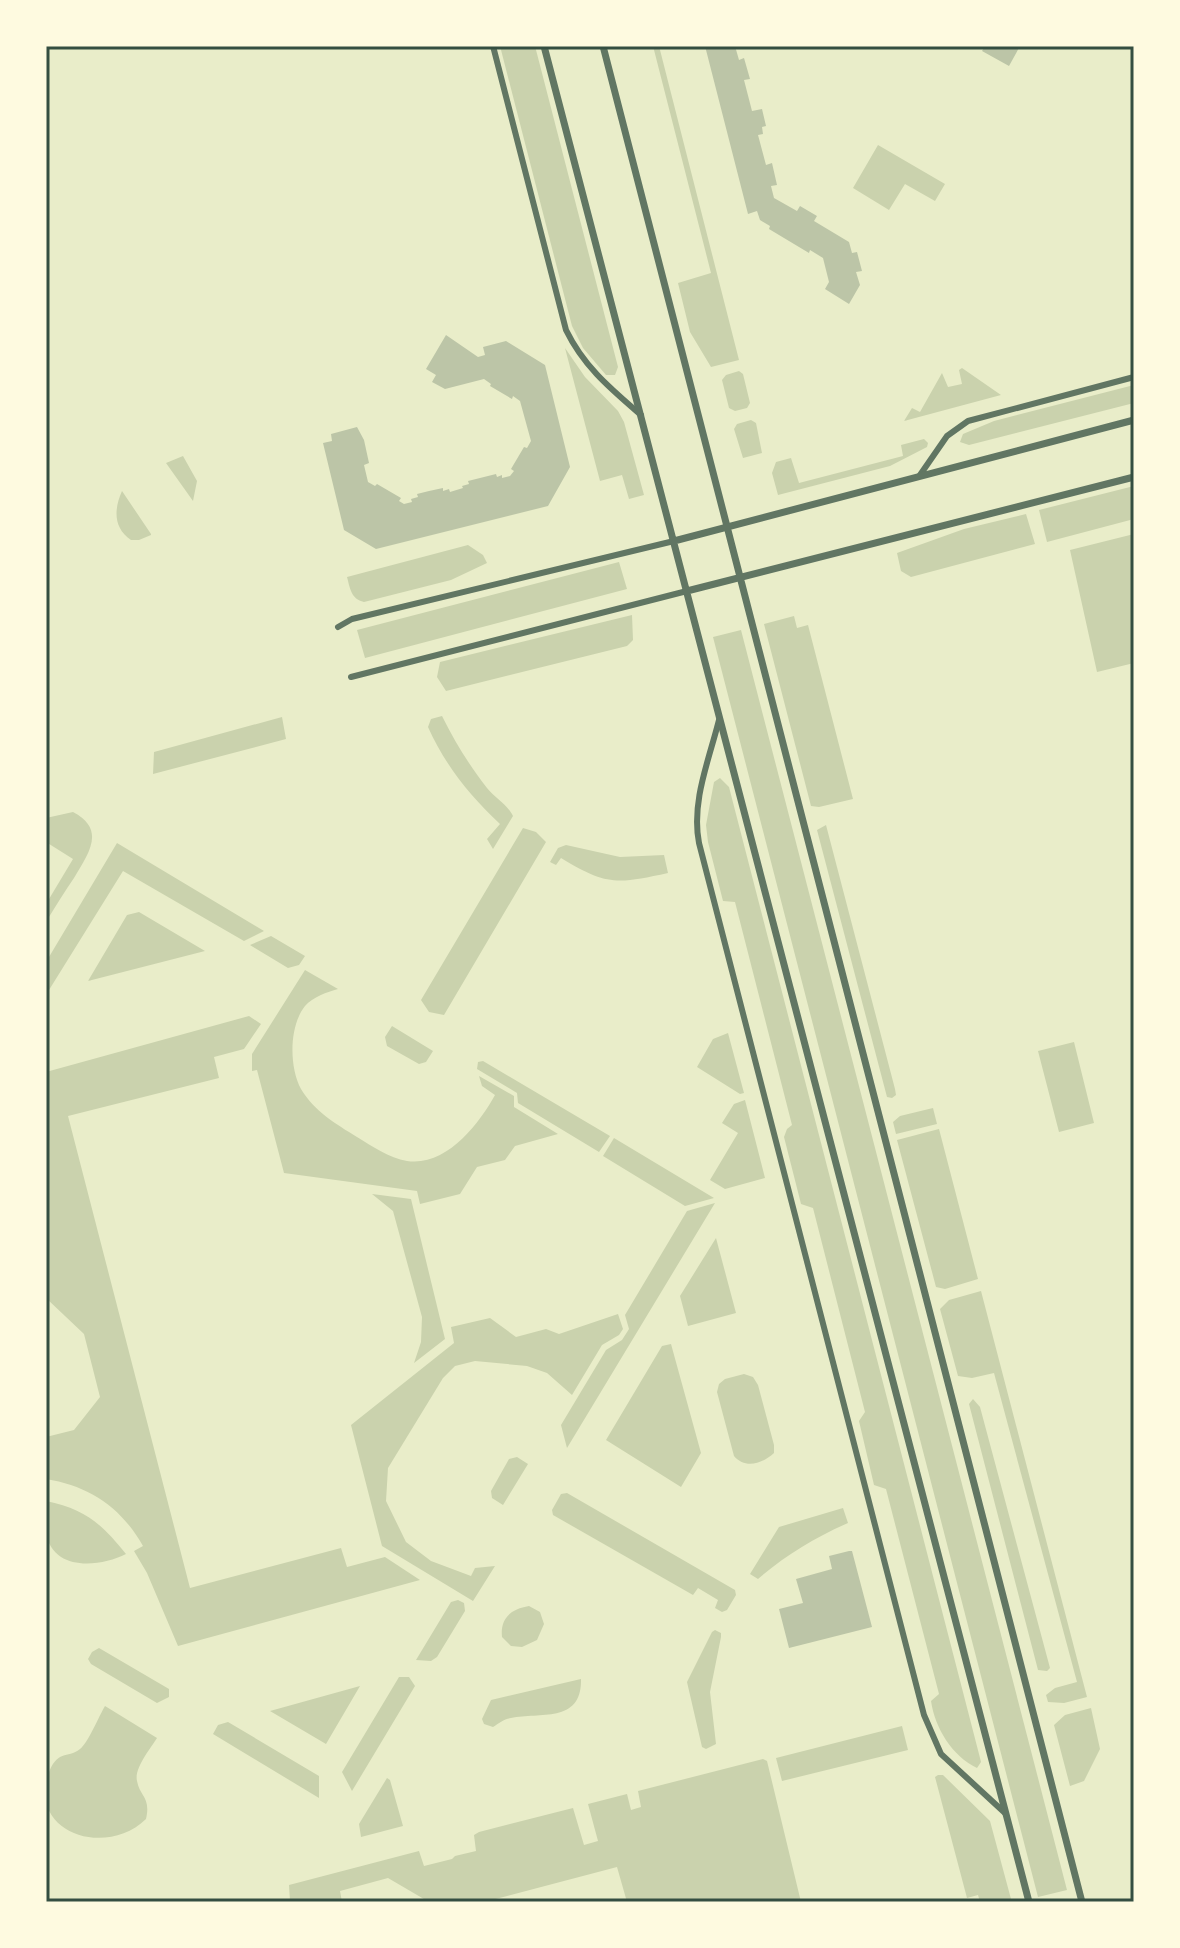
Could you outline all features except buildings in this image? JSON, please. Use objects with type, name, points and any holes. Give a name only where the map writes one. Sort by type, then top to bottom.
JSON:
[{"type":"street","points":[[493,46],[566,330],[591,371],[641,415]]},
{"type":"street","points":[[544,46],[1029,1902]]},
{"type":"street","points":[[603,46],[1082,1902]]},
{"type":"street","points":[[920,475],[947,436],[968,421],[1134,377]]},
{"type":"street","points":[[338,627],[352,619],[674,541],[1134,420]]},
{"type":"street","points":[[351,677],[1134,477]]},
{"type":"street","points":[[720,716],[697,804],[695,823],[699,843],[924,1715],[941,1754],[1006,1814]]},
{"type":"green space","points":[[500,46],[535,46],[618,367],[615,375],[606,375],[583,348],[572,326]]},
{"type":"green space","points":[[653,46],[659,46],[739,360],[711,367],[690,332],[678,283],[711,273]]},
{"type":"green space","points":[[878,145],[945,184],[935,201],[905,184],[889,210],[853,188]]},
{"type":"green space","points":[[565,348],[585,377],[618,411],[624,422],[644,495],[629,499],[622,475],[600,481]]},
{"type":"green space","points":[[962,368],[1001,395],[904,421],[912,408],[920,412],[942,373],[948,387],[962,384],[959,370]]},
{"type":"green space","points":[[739,371],[743,374],[750,403],[747,408],[735,411],[729,408],[722,380],[726,375]]},
{"type":"green space","points":[[1134,385],[1134,403],[969,445],[960,442],[963,434],[994,421]]},
{"type":"green space","points":[[751,420],[756,423],[762,453],[743,458],[734,429],[737,424]]},
{"type":"green space","points":[[924,439],[927,447],[890,466],[778,495],[772,473],[776,462],[791,458],[799,483],[903,456],[901,445]]},
{"type":"green space","points":[[183,456],[197,481],[193,501],[166,463]]},
{"type":"green space","points":[[1134,486],[1134,519],[1047,542],[1039,510]]},
{"type":"green space","points":[[122,491],[151,535],[131,540],[121,530],[117,511]]},
{"type":"green space","points":[[1026,514],[1035,544],[911,577],[901,571],[897,553],[964,529]]},
{"type":"green space","points":[[1134,534],[1134,663],[1097,672],[1070,550]]},
{"type":"green space","points":[[468,545],[483,555],[487,563],[451,580],[364,602],[356,598],[350,589],[347,577]]},
{"type":"green space","points":[[619,562],[627,589],[365,658],[357,630]]},
{"type":"green space","points":[[632,615],[633,640],[627,646],[446,691],[437,677],[440,662]]},
{"type":"green space","points":[[794,616],[797,628],[808,625],[853,799],[819,807],[811,806],[764,624]]},
{"type":"green space","points":[[741,630],[1067,1890],[1038,1897],[713,637]]},
{"type":"green space","points":[[442,716],[474,771],[513,816],[493,849],[487,839],[500,824],[459,779],[428,727],[431,719]]},
{"type":"green space","points":[[282,717],[286,739],[153,774],[154,752]]},
{"type":"green space","points":[[720,778],[729,787],[979,1754],[981,1762],[977,1768],[960,1756],[946,1740],[933,1711],[931,1701],[939,1694],[886,1489],[874,1485],[859,1421],[865,1412],[813,1208],[801,1204],[784,1137],[792,1125],[735,902],[723,901],[708,842],[706,825],[714,782]]},
{"type":"green space","points":[[73,812],[89,827],[92,843],[85,860],[49,917],[46,915],[46,904],[73,859],[46,842],[46,818]]},
{"type":"green space","points":[[826,825],[895,1089],[896,1095],[892,1098],[887,1097],[817,830]]},
{"type":"green space","points":[[523,828],[536,832],[546,842],[444,1015],[429,1012],[421,1000]]},
{"type":"green space","points":[[117,843],[264,931],[244,941],[123,871],[46,991],[46,962]]},
{"type":"green space","points":[[566,845],[620,857],[664,855],[668,873],[613,880],[590,874],[561,858],[556,865],[550,862],[558,848]]},
{"type":"green space","points":[[139,912],[205,951],[88,981],[127,915]]},
{"type":"green space","points":[[271,936],[305,956],[299,965],[288,968],[250,945]]},
{"type":"green space","points":[[305,970],[338,989],[312,1000],[300,1014],[292,1047],[294,1070],[306,1097],[341,1127],[400,1159],[421,1161],[435,1157],[460,1141],[495,1095],[482,1086],[479,1076],[514,1096],[514,1107],[558,1134],[515,1146],[505,1160],[477,1167],[460,1194],[420,1204],[417,1191],[284,1173],[257,1070],[252,1071],[252,1054]]},
{"type":"green space","points":[[249,1016],[261,1024],[244,1049],[214,1057],[219,1078],[68,1116],[190,1588],[341,1548],[347,1567],[385,1557],[420,1580],[178,1646],[147,1573],[134,1551],[143,1546],[125,1520],[90,1493],[46,1479],[46,1437],[74,1430],[100,1397],[84,1334],[46,1298],[49,1189],[46,1072]]},
{"type":"green space","points":[[392,1026],[433,1051],[426,1062],[419,1064],[387,1046],[385,1037]]},
{"type":"green space","points":[[728,1033],[744,1093],[740,1094],[697,1067],[713,1039]]},
{"type":"green space","points":[[1074,1042],[1094,1123],[1059,1132],[1038,1051]]},
{"type":"green space","points":[[483,1061],[610,1136],[599,1152],[518,1103],[517,1093],[477,1069],[478,1062]]},
{"type":"green space","points":[[745,1100],[765,1178],[725,1189],[710,1180],[738,1133],[722,1123],[734,1104]]},
{"type":"green space","points":[[933,1108],[937,1124],[896,1134],[893,1122],[900,1116]]},
{"type":"green space","points":[[939,1129],[978,1279],[945,1289],[936,1287],[897,1140]]},
{"type":"green space","points":[[614,1138],[714,1198],[685,1206],[603,1156]]},
{"type":"green space","points":[[372,1194],[411,1199],[445,1339],[414,1363],[421,1342],[422,1317],[393,1211]]},
{"type":"green space","points":[[715,1203],[567,1448],[561,1425],[606,1350],[622,1340],[629,1329],[625,1315],[687,1211]]},
{"type":"green space","points":[[716,1238],[736,1313],[688,1326],[680,1296]]},
{"type":"green space","points":[[981,1291],[1087,1697],[1064,1703],[1048,1702],[1046,1695],[1055,1688],[1077,1682],[994,1373],[972,1378],[958,1376],[940,1309],[949,1300]]},
{"type":"green space","points":[[618,1314],[623,1329],[602,1345],[572,1395],[547,1373],[527,1366],[475,1361],[455,1366],[443,1378],[388,1468],[386,1501],[406,1542],[431,1561],[471,1576],[475,1568],[495,1566],[473,1601],[382,1546],[351,1425],[454,1343],[451,1327],[490,1318],[516,1337],[546,1329],[559,1334]]},
{"type":"green space","points":[[671,1344],[701,1453],[681,1487],[606,1440],[662,1346]]},
{"type":"green space","points":[[744,1374],[753,1377],[758,1385],[774,1445],[774,1453],[754,1464],[743,1463],[734,1456],[717,1392],[719,1384],[725,1379]]},
{"type":"green space","points":[[973,1399],[980,1407],[1050,1668],[1047,1671],[1038,1670],[969,1404]]},
{"type":"green space","points":[[517,1457],[528,1464],[503,1505],[492,1498],[491,1491],[509,1459]]},
{"type":"green space","points":[[567,1493],[735,1590],[736,1595],[727,1610],[722,1612],[715,1608],[718,1600],[698,1588],[693,1595],[553,1515],[552,1510],[561,1494]]},
{"type":"green space","points":[[46,1501],[72,1508],[92,1519],[126,1554],[91,1563],[79,1563],[58,1555],[50,1546],[46,1533]]},
{"type":"green space","points":[[843,1508],[848,1523],[801,1548],[758,1579],[750,1574],[779,1527]]},
{"type":"green space","points":[[458,1600],[464,1603],[465,1611],[437,1657],[431,1661],[416,1660],[451,1602]]},
{"type":"green space","points":[[529,1606],[540,1612],[544,1624],[537,1640],[522,1647],[511,1646],[502,1637],[505,1620],[517,1609]]},
{"type":"green space","points":[[715,1630],[721,1633],[710,1692],[716,1744],[706,1749],[702,1747],[687,1682]]},
{"type":"green space","points":[[99,1648],[169,1689],[169,1697],[157,1703],[91,1664],[88,1659]]},
{"type":"green space","points":[[399,1677],[409,1677],[415,1686],[352,1791],[342,1772]]},
{"type":"green space","points":[[581,1679],[575,1703],[567,1710],[508,1719],[493,1727],[484,1724],[482,1719],[491,1700]]},
{"type":"green space","points":[[360,1686],[326,1744],[270,1711]]},
{"type":"green space","points":[[105,1706],[157,1738],[140,1764],[137,1776],[147,1806],[146,1819],[130,1831],[111,1837],[92,1838],[60,1825],[50,1812],[45,1795],[48,1775],[55,1761],[83,1746]]},
{"type":"green space","points":[[1091,1708],[1100,1749],[1084,1781],[1070,1786],[1054,1725],[1065,1715]]},
{"type":"green space","points":[[228,1722],[319,1776],[319,1798],[213,1734],[218,1725]]},
{"type":"green space","points":[[902,1726],[908,1750],[782,1781],[776,1758]]},
{"type":"green space","points":[[763,1759],[767,1761],[801,1902],[627,1902],[617,1867],[484,1902],[429,1902],[388,1878],[340,1891],[342,1902],[288,1902],[289,1885],[419,1851],[424,1866],[452,1859],[476,1851],[474,1835],[479,1832],[573,1808],[584,1845],[598,1841],[588,1804],[627,1794],[631,1810],[641,1807],[638,1791]]},
{"type":"green space","points":[[943,1775],[990,1821],[1011,1899],[980,1902],[978,1895],[967,1898],[935,1777]]},
{"type":"green space","points":[[387,1778],[403,1826],[361,1837],[359,1824]]}]
